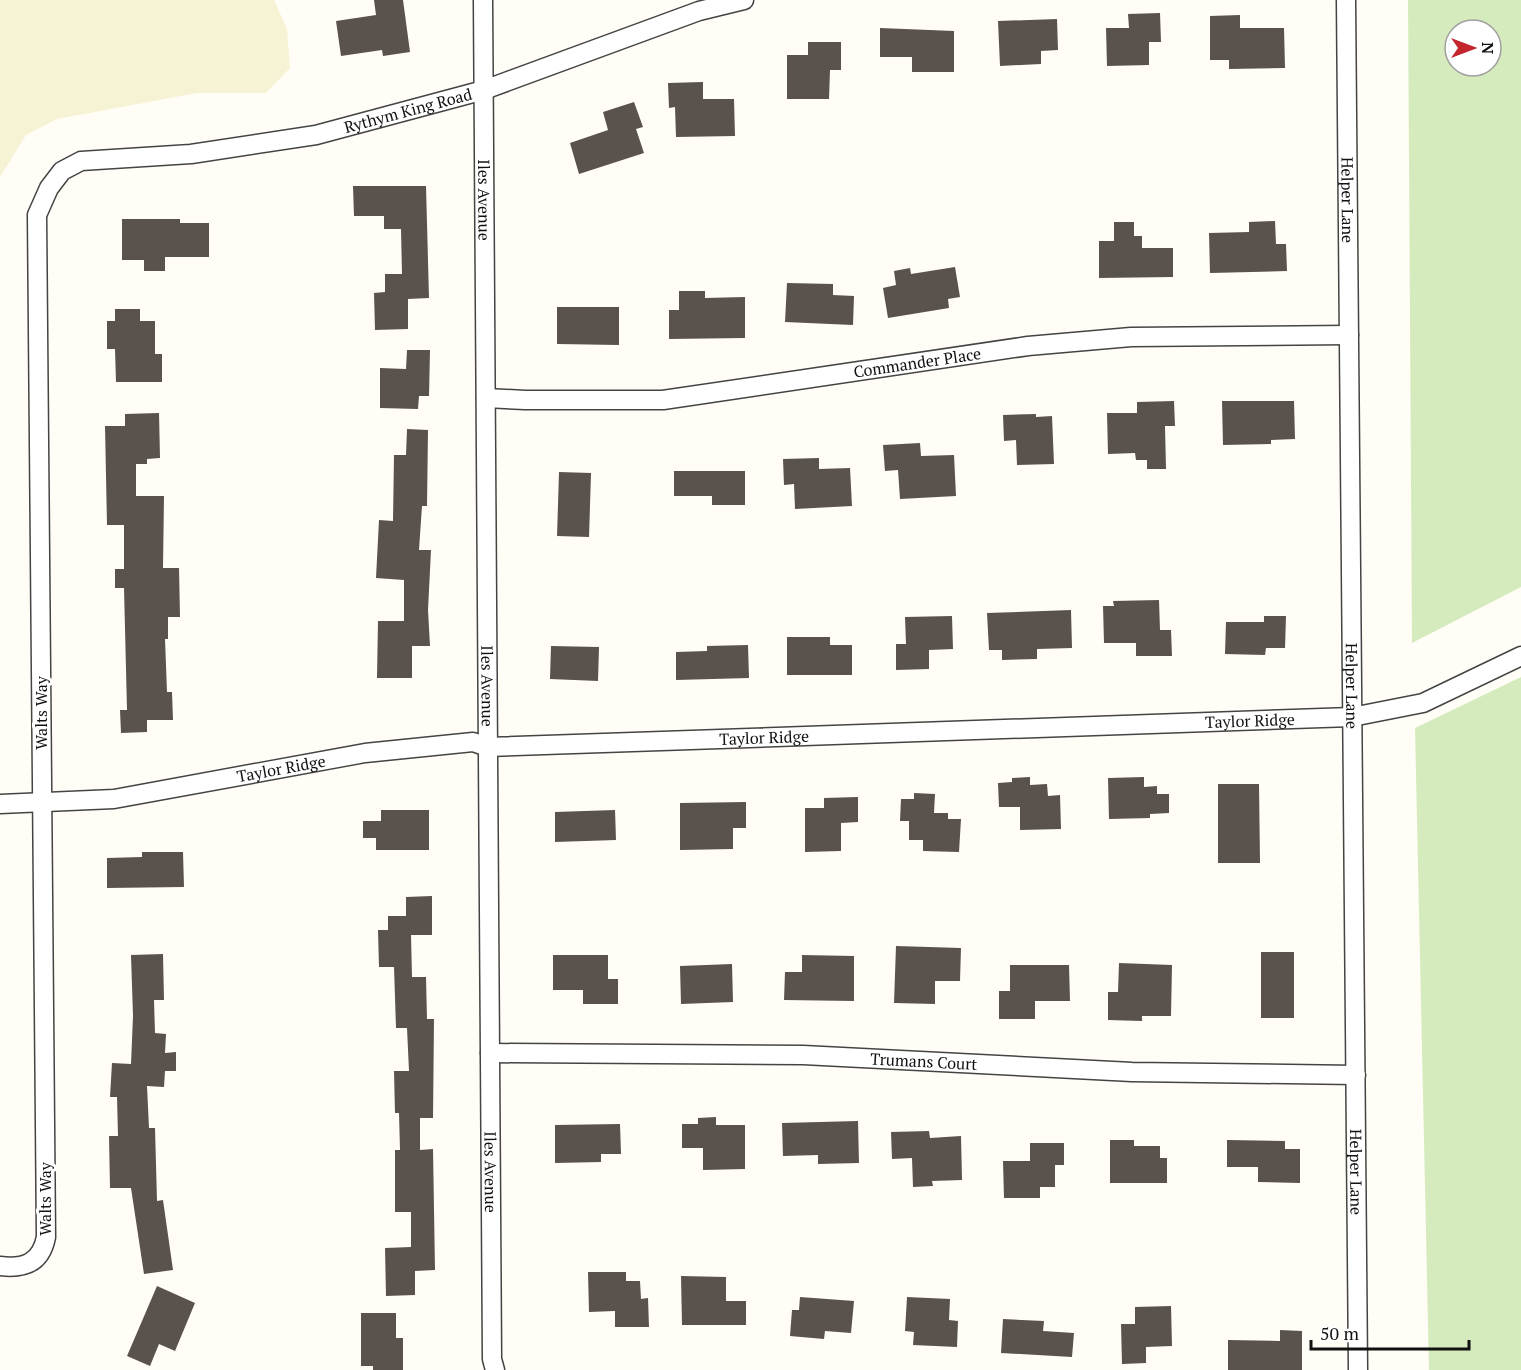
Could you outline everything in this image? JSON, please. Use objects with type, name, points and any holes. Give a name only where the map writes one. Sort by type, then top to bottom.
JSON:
[{"type":"street","name":"Iles Avenue","points":[[483,0],[492,1359],[495,1370]]},
{"type":"street","name":"Rythym King Road","points":[[62,171],[81,161],[191,154],[316,135],[484,90],[677,18],[744,0]]},
{"type":"street","name":"Helper Lane","points":[[1346,0],[1358,1370]]},
{"type":"street","name":"Walts Way","points":[[0,1266],[21,1267],[36,1259],[44,1247],[46,1237],[37,215],[49,188],[62,171]]},
{"type":"street","name":"Commander Place","points":[[486,398],[663,400],[1074,342],[1131,337],[1349,335]]},
{"type":"street","name":"Taylor Ridge","points":[[0,804],[114,799],[365,753],[473,742],[488,747],[1352,717],[1423,703],[1521,656]]},
{"type":"street","name":"Trumans Court","points":[[490,1053],[803,1054],[1132,1072],[1356,1075]]},
{"type":"shaded area","points":[[0,0],[274,0],[287,29],[290,68],[266,93],[197,93],[57,119],[26,135],[0,177]]},
{"type":"green space","points":[[1408,0],[1521,0],[1521,587],[1412,643]]},
{"type":"green space","points":[[1521,677],[1521,1370],[1429,1370],[1415,728]]},
{"type":"building","points":[[374,0],[403,0],[410,52],[383,56],[382,50],[341,56],[336,21],[376,15]]},
{"type":"building","points":[[1160,13],[1161,42],[1149,42],[1149,65],[1107,66],[1106,28],[1129,28],[1128,14]]},
{"type":"building","points":[[1240,15],[1240,28],[1284,28],[1285,68],[1229,69],[1229,60],[1210,60],[1210,16]]},
{"type":"building","points":[[1057,19],[1058,50],[1041,51],[1041,64],[1000,66],[998,21]]},
{"type":"building","points":[[880,28],[954,31],[954,72],[912,72],[912,57],[880,57]]},
{"type":"building","points":[[808,42],[841,42],[841,70],[830,70],[829,99],[787,99],[787,55],[808,55]]},
{"type":"building","points":[[703,82],[703,99],[734,99],[735,136],[676,137],[675,107],[669,108],[668,83]]},
{"type":"building","points":[[634,102],[643,127],[636,129],[644,153],[579,174],[570,143],[608,130],[603,112]]},
{"type":"building","points":[[353,186],[426,186],[429,298],[408,299],[408,329],[375,330],[374,293],[385,292],[385,274],[402,274],[401,229],[384,229],[384,216],[354,216]]},
{"type":"building","points":[[122,219],[180,219],[180,223],[209,223],[209,257],[165,257],[165,271],[144,271],[144,260],[122,260]]},
{"type":"building","points":[[1275,221],[1276,244],[1286,244],[1287,271],[1210,273],[1209,233],[1249,232],[1249,222]]},
{"type":"building","points":[[1114,222],[1134,222],[1134,236],[1142,236],[1142,248],[1173,248],[1173,277],[1099,278],[1099,241],[1114,241]]},
{"type":"building","points":[[955,267],[960,297],[948,299],[949,308],[888,318],[883,288],[896,285],[894,271],[910,268],[911,274]]},
{"type":"building","points":[[787,283],[833,284],[833,295],[854,296],[853,325],[785,322]]},
{"type":"building","points":[[679,291],[705,291],[705,298],[745,297],[745,338],[669,339],[669,310],[679,310]]},
{"type":"building","points":[[557,307],[619,307],[619,345],[557,344]]},
{"type":"building","points":[[115,309],[140,309],[140,321],[155,321],[155,354],[162,354],[162,382],[116,382],[115,349],[107,349],[107,321],[115,321]]},
{"type":"building","points":[[407,350],[430,350],[429,396],[419,396],[418,409],[380,408],[380,368],[406,369]]},
{"type":"building","points":[[1174,401],[1175,426],[1165,426],[1166,469],[1147,469],[1147,460],[1136,460],[1135,453],[1108,454],[1107,413],[1137,413],[1137,402]]},
{"type":"building","points":[[1222,401],[1294,401],[1295,439],[1271,440],[1271,444],[1223,445]]},
{"type":"building","points":[[159,413],[160,458],[147,459],[147,464],[136,464],[136,496],[164,496],[163,568],[179,568],[180,617],[168,617],[168,639],[165,639],[167,692],[172,692],[173,720],[147,720],[147,732],[121,733],[120,710],[127,710],[124,588],[115,588],[115,569],[124,569],[124,525],[107,525],[105,426],[125,426],[125,414]]},
{"type":"building","points":[[1036,414],[1036,417],[1052,416],[1054,464],[1017,465],[1016,440],[1004,441],[1003,415]]},
{"type":"building","points":[[407,429],[428,430],[427,506],[422,506],[419,550],[431,550],[428,610],[430,646],[412,646],[412,678],[377,678],[378,621],[404,621],[404,580],[376,578],[379,520],[393,521],[394,455],[406,455]]},
{"type":"building","points":[[920,443],[921,456],[954,455],[956,496],[900,499],[898,470],[885,471],[883,445]]},
{"type":"building","points":[[819,458],[819,469],[850,468],[852,506],[795,509],[794,484],[784,485],[783,459]]},
{"type":"building","points":[[674,471],[745,471],[745,505],[712,505],[712,496],[674,496]]},
{"type":"building","points":[[559,472],[591,473],[589,537],[557,536]]},
{"type":"building","points":[[1159,600],[1160,630],[1171,630],[1172,656],[1136,656],[1136,643],[1104,643],[1103,606],[1114,606],[1113,601]]},
{"type":"building","points":[[1071,610],[1072,648],[1037,649],[1037,659],[1002,660],[1002,650],[989,650],[987,613]]},
{"type":"building","points":[[952,616],[953,649],[929,650],[929,669],[896,670],[896,644],[906,644],[905,617]]},
{"type":"building","points":[[1264,616],[1286,616],[1285,648],[1266,648],[1265,655],[1225,654],[1226,622],[1264,622]]},
{"type":"building","points":[[787,637],[830,637],[830,645],[852,645],[852,675],[787,675]]},
{"type":"building","points":[[748,645],[749,678],[676,680],[676,652],[707,651],[707,646]]},
{"type":"building","points":[[551,646],[599,647],[598,681],[550,679]]},
{"type":"building","points":[[1030,777],[1030,785],[1047,784],[1048,796],[1060,795],[1061,829],[1020,830],[1020,807],[999,807],[998,783],[1012,782],[1012,778]]},
{"type":"building","points":[[1144,777],[1144,787],[1157,786],[1157,794],[1169,794],[1169,813],[1150,814],[1150,818],[1109,819],[1108,778]]},
{"type":"building","points":[[1218,784],[1259,784],[1260,863],[1218,863]]},
{"type":"building","points":[[914,793],[935,794],[934,813],[948,813],[948,819],[961,819],[959,852],[923,851],[923,840],[909,840],[909,821],[900,821],[901,799],[914,799]]},
{"type":"building","points":[[858,797],[858,822],[841,823],[841,851],[805,852],[805,808],[824,808],[824,798]]},
{"type":"building","points":[[746,802],[746,828],[733,828],[733,849],[680,850],[680,803]]},
{"type":"building","points":[[381,810],[429,810],[429,850],[376,850],[376,838],[363,838],[363,821],[381,821]]},
{"type":"building","points":[[615,810],[616,840],[555,842],[555,812]]},
{"type":"building","points":[[142,852],[183,852],[184,887],[107,888],[107,858],[142,857]]},
{"type":"building","points":[[432,896],[432,935],[411,935],[412,977],[426,977],[427,1019],[434,1019],[433,1118],[420,1118],[420,1150],[433,1149],[435,1270],[415,1271],[415,1295],[386,1296],[385,1248],[411,1247],[411,1212],[395,1212],[395,1150],[400,1150],[399,1113],[395,1113],[394,1071],[409,1071],[407,1028],[396,1028],[394,967],[379,967],[378,930],[388,930],[388,916],[406,916],[406,897]]},
{"type":"building","points":[[896,946],[961,948],[960,981],[935,981],[935,1004],[894,1003]]},
{"type":"building","points":[[1261,952],[1294,952],[1294,1018],[1261,1018]]},
{"type":"building","points":[[163,954],[164,1000],[154,1000],[155,1033],[166,1034],[165,1053],[176,1052],[176,1071],[165,1071],[164,1087],[147,1086],[149,1128],[155,1128],[157,1201],[163,1200],[173,1270],[144,1274],[131,1188],[110,1188],[109,1136],[118,1136],[117,1097],[110,1097],[112,1063],[131,1064],[133,1016],[131,955]]},
{"type":"building","points":[[553,955],[608,955],[608,979],[618,979],[618,1004],[583,1004],[583,990],[553,990]]},
{"type":"building","points":[[802,955],[854,956],[854,1001],[784,1000],[785,972],[802,972]]},
{"type":"building","points":[[1119,963],[1172,965],[1171,1016],[1142,1016],[1142,1021],[1108,1020],[1108,992],[1118,992]]},
{"type":"building","points":[[732,964],[733,1002],[681,1004],[680,966]]},
{"type":"building","points":[[1010,965],[1069,965],[1070,1001],[1035,1001],[1035,1019],[999,1019],[999,991],[1010,991]]},
{"type":"building","points":[[716,1117],[716,1125],[745,1125],[745,1169],[703,1170],[703,1148],[682,1148],[682,1124],[698,1124],[698,1118]]},
{"type":"building","points":[[858,1121],[859,1163],[818,1164],[818,1155],[783,1156],[782,1123]]},
{"type":"building","points":[[620,1124],[621,1154],[601,1154],[601,1162],[555,1163],[555,1125]]},
{"type":"building","points":[[929,1131],[930,1138],[961,1136],[962,1180],[932,1181],[933,1186],[913,1187],[912,1158],[892,1159],[891,1132]]},
{"type":"building","points":[[1110,1140],[1134,1140],[1134,1146],[1160,1146],[1160,1158],[1167,1158],[1167,1183],[1110,1183]]},
{"type":"building","points":[[1227,1140],[1285,1141],[1285,1149],[1300,1149],[1300,1183],[1258,1182],[1258,1167],[1227,1167]]},
{"type":"building","points":[[1030,1143],[1064,1143],[1064,1165],[1055,1165],[1055,1187],[1040,1187],[1040,1198],[1004,1198],[1003,1161],[1030,1161]]},
{"type":"building","points":[[588,1272],[626,1272],[626,1281],[640,1281],[641,1299],[648,1298],[649,1327],[615,1327],[615,1311],[589,1312]]},
{"type":"building","points":[[681,1276],[726,1277],[726,1301],[746,1301],[746,1325],[682,1325]]},
{"type":"building","points":[[157,1286],[195,1303],[175,1351],[159,1344],[150,1366],[127,1356]]},
{"type":"building","points":[[800,1297],[854,1301],[851,1333],[825,1331],[824,1339],[790,1336],[792,1310],[799,1310]]},
{"type":"building","points":[[907,1297],[950,1299],[949,1320],[958,1321],[957,1347],[913,1345],[914,1332],[905,1331]]},
{"type":"building","points":[[1171,1306],[1172,1346],[1146,1347],[1146,1363],[1122,1364],[1121,1324],[1135,1324],[1135,1307]]},
{"type":"building","points":[[361,1313],[396,1313],[396,1338],[403,1338],[403,1370],[373,1370],[373,1366],[361,1366]]},
{"type":"building","points":[[1003,1319],[1044,1321],[1043,1331],[1074,1333],[1072,1357],[1001,1353]]},
{"type":"building","points":[[1280,1330],[1302,1331],[1302,1370],[1228,1370],[1228,1340],[1280,1341]]}]
